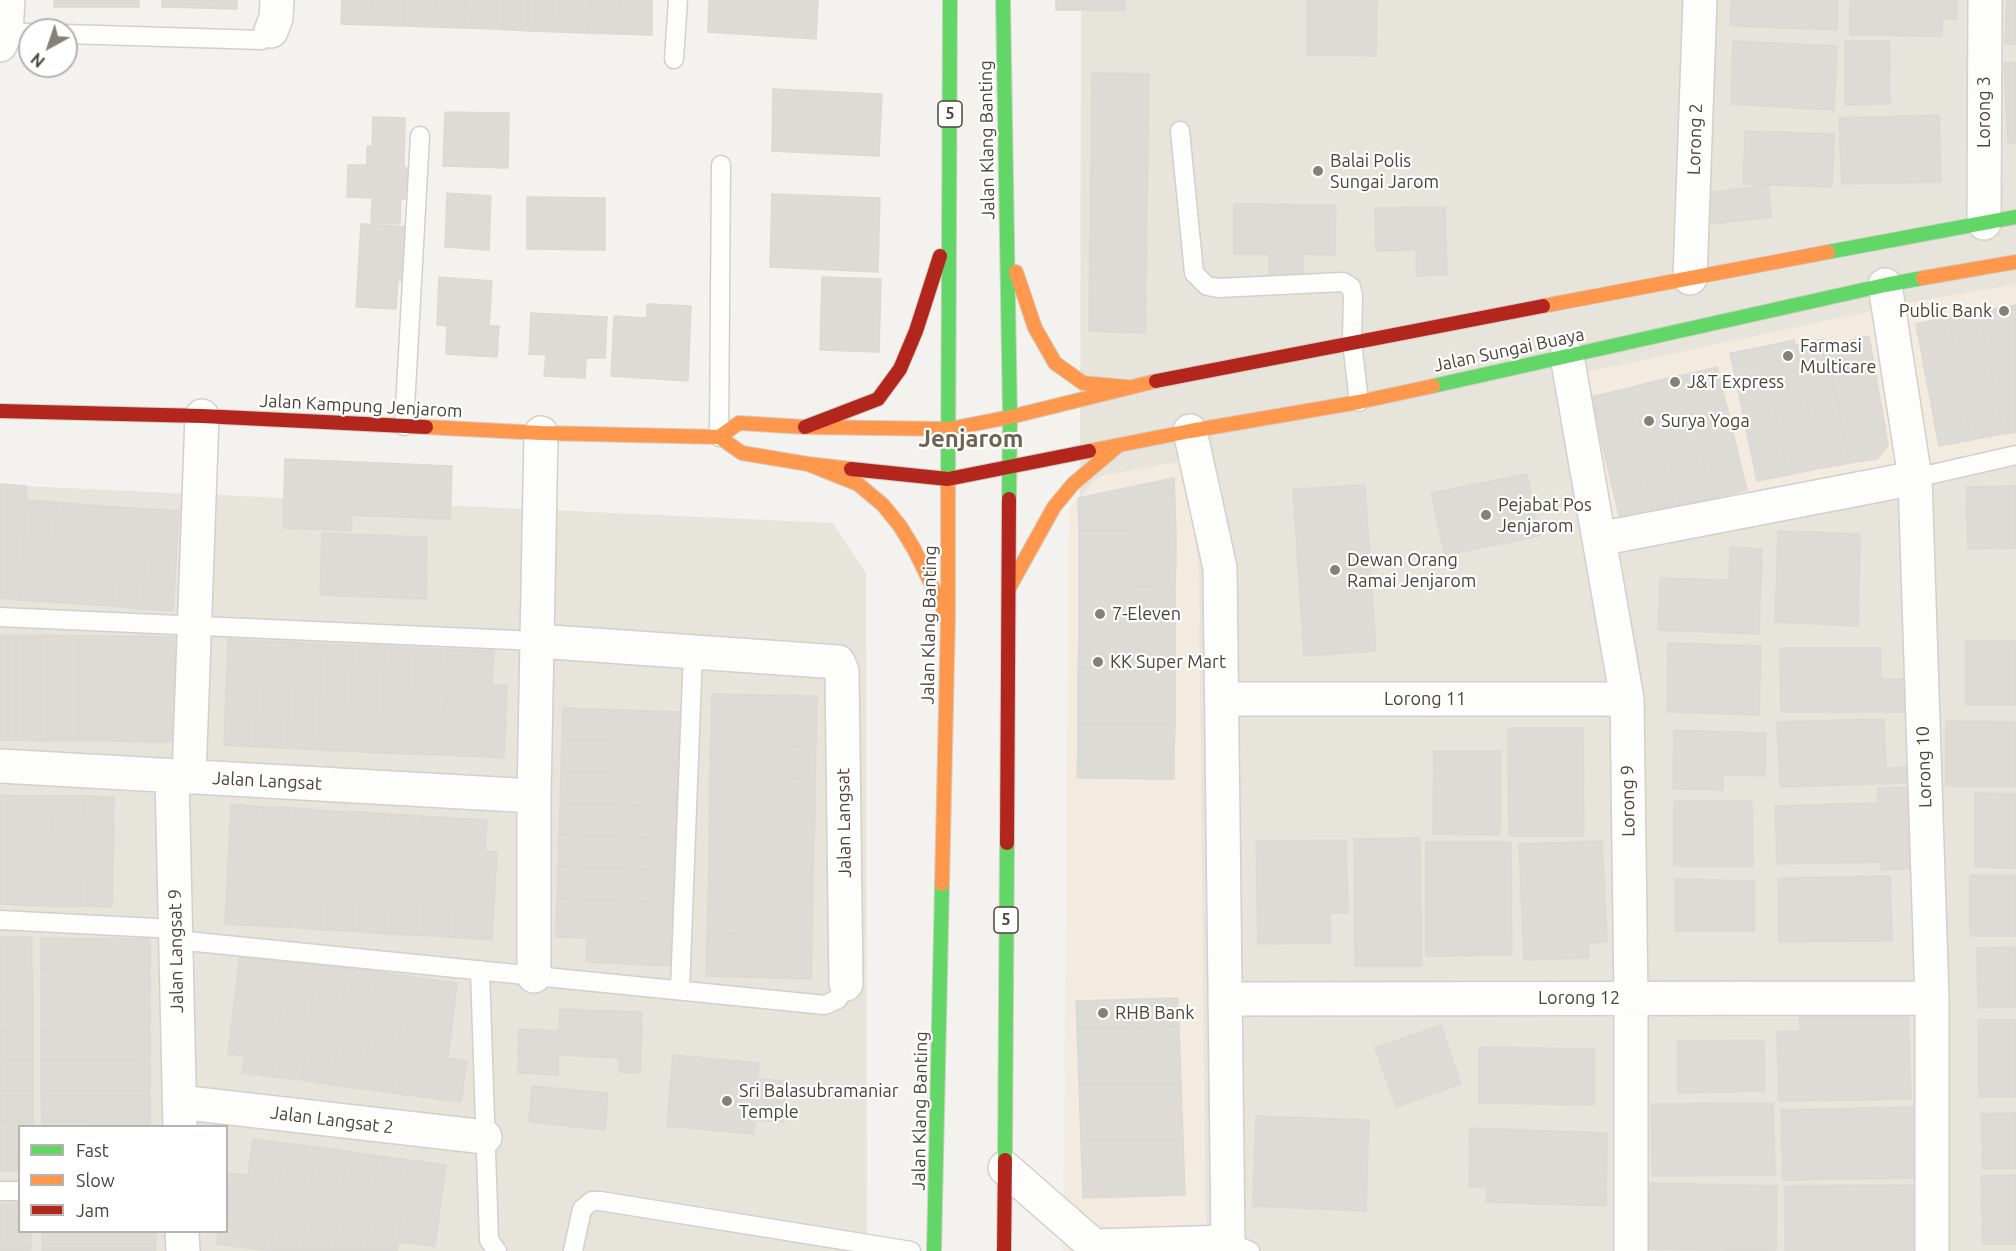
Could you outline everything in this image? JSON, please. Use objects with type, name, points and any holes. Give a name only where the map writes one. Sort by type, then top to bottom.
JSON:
[{"type":"main road","name":"Jalan Klang Banting","points":[[934,1251],[948,616],[950,0]]},
{"type":"main road","name":"Jalan Klang Banting","points":[[1002,0],[1010,417],[1004,1251]]},
{"type":"main road","name":"Jalan Sungai Buaya","points":[[949,429],[1010,417],[1126,387],[1352,342],[2016,217]]},
{"type":"main road","points":[[805,427],[878,399],[900,369],[916,331],[949,228]]},
{"type":"main road","points":[[1006,245],[1035,328],[1055,363],[1083,383],[1126,387]]},
{"type":"main road","name":"Jalan Sungai Buaya","points":[[948,479],[1190,431],[1359,402],[1885,285],[2016,262]]},
{"type":"main road","name":"Jalan Kampung Jenjarom","points":[[0,411],[202,416],[541,433],[719,437],[739,423],[805,427],[949,429]]},
{"type":"main road","points":[[719,437],[742,453],[808,464],[948,479]]},
{"type":"main road","points":[[1008,589],[1054,507],[1073,484],[1119,445]]},
{"type":"main road","points":[[808,464],[858,484],[883,505],[900,526],[914,549],[948,616]]},
{"type":"street","name":"Lorong 2","points":[[1690,278],[1700,0]]},
{"type":"street","name":"Lorong 3","points":[[1984,223],[1985,0]]},
{"type":"street","name":"Lorong 10","points":[[1885,285],[1915,478],[1932,998],[1932,1251]]},
{"type":"street","name":"Lorong 9","points":[[1567,356],[1627,699],[1631,998],[1630,1251]]},
{"type":"street","name":"Jalan Langsat 9","points":[[179,1114],[176,934],[180,776],[194,627],[202,416]]},
{"type":"street","points":[[1005,1168],[1094,1248],[1239,1247],[1225,999],[1220,568],[1190,431]]},
{"type":"street","points":[[534,976],[534,796],[541,433]]},
{"type":"street","points":[[1599,539],[1915,478]]},
{"type":"street","points":[[537,641],[693,652]]},
{"type":"street","name":"Jalan Langsat","points":[[693,652],[838,662],[842,670],[846,984]]},
{"type":"street","name":"Lorong 11","points":[[1222,699],[1627,699]]},
{"type":"street","name":"Jalan Langsat","points":[[0,766],[534,796]]},
{"type":"street","name":"Lorong 12","points":[[1225,999],[1932,998]]},
{"type":"street","name":"Jalan Langsat 2","points":[[179,1114],[485,1137]]},
{"type":"street","points":[[182,1233],[183,1251]]},
{"type":"lane","points":[[674,59],[678,0]]},
{"type":"lane","points":[[78,34],[262,40],[274,15]]},
{"type":"lane","points":[[1180,131],[1194,273],[1207,286],[1218,288],[1342,282],[1352,287],[1352,342],[1359,402]]},
{"type":"lane","points":[[404,426],[420,136]]},
{"type":"lane","points":[[719,437],[721,165]]},
{"type":"lane","points":[[1915,478],[2016,455]]},
{"type":"lane","points":[[0,617],[537,641]]},
{"type":"lane","points":[[680,990],[693,652]]},
{"type":"lane","points":[[0,920],[176,934],[534,976],[825,1005],[838,999],[846,984]]},
{"type":"lane","points":[[480,970],[489,1240],[497,1251]]},
{"type":"lane","points":[[0,1191],[18,1191]]},
{"type":"lane","points":[[573,1251],[582,1209],[592,1202],[600,1201],[910,1251]]},
{"type":"shaded area","points":[[1081,0],[2016,0],[2016,1251],[1078,1251]]},
{"type":"shaded area","points":[[2016,284],[2016,446],[1896,471],[1609,524],[1583,373],[1908,303]]},
{"type":"shaded area","points":[[1183,461],[1199,566],[1206,1250],[1232,1251],[1063,1251],[1069,508],[1099,476]]},
{"type":"shaded area","points":[[0,485],[833,523],[866,573],[867,1251],[0,1251]]},
{"type":"building","points":[[54,0],[139,0],[139,7],[54,7]]},
{"type":"building","points":[[162,0],[237,0],[237,9],[162,7]]},
{"type":"building","points":[[342,0],[373,0],[372,25],[341,24]]},
{"type":"building","points":[[373,0],[404,0],[404,26],[372,25]]},
{"type":"building","points":[[404,0],[435,0],[434,27],[404,26]]},
{"type":"building","points":[[435,0],[466,0],[465,28],[434,27]]},
{"type":"building","points":[[466,0],[497,0],[496,29],[465,28]]},
{"type":"building","points":[[497,0],[528,0],[528,31],[496,29]]},
{"type":"building","points":[[528,0],[559,0],[558,32],[528,31]]},
{"type":"building","points":[[559,0],[590,0],[589,33],[558,32]]},
{"type":"building","points":[[590,0],[621,0],[620,34],[589,33]]},
{"type":"building","points":[[621,0],[652,0],[652,35],[620,34]]},
{"type":"building","points":[[709,0],[818,0],[816,39],[708,32]]},
{"type":"building","points":[[1056,0],[1125,0],[1125,10],[1056,10]]},
{"type":"building","points":[[1307,0],[1377,0],[1376,56],[1307,55]]},
{"type":"building","points":[[1731,0],[1838,0],[1837,30],[1730,26]]},
{"type":"building","points":[[1850,0],[1957,0],[1957,19],[1942,19],[1942,36],[1850,35]]},
{"type":"building","points":[[2007,0],[2016,0],[2016,44],[2005,44]]},
{"type":"building","points":[[1733,41],[1837,46],[1834,110],[1731,104]]},
{"type":"building","points":[[1845,41],[1889,41],[1890,104],[1845,105]]},
{"type":"building","points":[[2016,62],[2016,142],[2008,143],[2004,63]]},
{"type":"building","points":[[1092,73],[1149,74],[1145,333],[1089,331]]},
{"type":"building","points":[[773,89],[882,94],[879,156],[772,151]]},
{"type":"building","points":[[445,112],[509,113],[508,168],[443,166]]},
{"type":"building","points":[[1939,115],[1941,182],[1842,184],[1839,118]]},
{"type":"building","points":[[373,117],[405,118],[404,168],[413,168],[412,199],[401,199],[400,224],[371,223],[372,198],[347,197],[348,165],[367,165],[367,146],[372,146]]},
{"type":"building","points":[[1745,131],[1834,134],[1832,187],[1743,184]]},
{"type":"building","points":[[1768,185],[1772,217],[1710,224],[1706,193]]},
{"type":"building","points":[[447,193],[491,196],[489,250],[445,247]]},
{"type":"building","points":[[772,194],[880,198],[878,272],[770,267]]},
{"type":"building","points":[[527,197],[605,198],[605,250],[527,249]]},
{"type":"building","points":[[1234,204],[1336,205],[1335,255],[1303,254],[1303,281],[1269,280],[1269,254],[1234,254]]},
{"type":"building","points":[[1445,207],[1447,275],[1416,276],[1416,250],[1376,251],[1375,208]]},
{"type":"building","points":[[361,224],[411,227],[407,281],[398,280],[396,309],[356,307]]},
{"type":"building","points":[[439,277],[492,281],[489,326],[499,326],[497,357],[446,354],[447,326],[437,325]]},
{"type":"building","points":[[822,277],[881,279],[879,352],[820,350]]},
{"type":"building","points":[[647,304],[691,306],[688,381],[611,376],[614,316],[647,318]]},
{"type":"building","points":[[2016,305],[2016,332],[2011,306]]},
{"type":"building","points":[[2011,306],[2016,332],[2016,432],[2003,434],[1979,311]]},
{"type":"building","points":[[1979,311],[2003,434],[1971,440],[1948,317]]},
{"type":"building","points":[[531,313],[607,317],[605,358],[586,358],[585,378],[544,376],[546,355],[529,354]]},
{"type":"building","points":[[1948,317],[1971,440],[1939,446],[1916,324]]},
{"type":"building","points":[[1869,336],[1888,445],[1877,459],[1850,463],[1826,346]]},
{"type":"building","points":[[1824,339],[1850,463],[1821,468],[1795,345]]},
{"type":"building","points":[[1794,340],[1821,468],[1788,475],[1762,347]]},
{"type":"building","points":[[1762,347],[1788,475],[1757,481],[1730,353]]},
{"type":"building","points":[[1717,367],[1747,490],[1712,498],[1683,375]]},
{"type":"building","points":[[1683,375],[1712,498],[1681,505],[1651,382]]},
{"type":"building","points":[[1651,382],[1681,505],[1654,512],[1625,389]]},
{"type":"building","points":[[1625,389],[1654,512],[1620,520],[1591,397]]},
{"type":"building","points":[[285,459],[452,466],[450,519],[352,515],[351,531],[283,528]]},
{"type":"building","name":"Pejabat Pos Jenjarom","points":[[1527,474],[1540,536],[1445,555],[1431,493]]},
{"type":"building","points":[[1174,478],[1176,531],[1079,530],[1078,498]]},
{"type":"building","points":[[0,484],[27,486],[20,600],[0,598]]},
{"type":"building","name":"Dewan Orang Ramai Jenjarom","points":[[1365,485],[1376,651],[1304,656],[1293,489]]},
{"type":"building","points":[[2016,486],[2016,548],[1968,549],[1966,487]]},
{"type":"building","points":[[26,500],[57,502],[50,602],[20,600]]},
{"type":"building","points":[[57,502],[87,505],[81,604],[50,602]]},
{"type":"building","points":[[87,505],[118,507],[112,606],[81,604]]},
{"type":"building","points":[[118,507],[149,509],[142,609],[112,606]]},
{"type":"building","points":[[149,509],[179,511],[173,611],[142,609]]},
{"type":"building","points":[[1079,530],[1176,531],[1176,559],[1079,558]]},
{"type":"building","points":[[1778,531],[1860,534],[1858,626],[1775,622]]},
{"type":"building","points":[[322,533],[427,537],[426,599],[320,595]]},
{"type":"building","points":[[1730,547],[1762,549],[1759,634],[1658,630],[1660,578],[1729,580]]},
{"type":"building","points":[[1079,558],[1176,559],[1175,587],[1079,585]]},
{"type":"building","points":[[1079,585],[1175,587],[1175,615],[1079,613]]},
{"type":"building","points":[[1079,613],[1175,615],[1175,641],[1079,640]]},
{"type":"building","points":[[0,635],[16,635],[16,740],[0,740]]},
{"type":"building","points":[[16,635],[47,635],[47,741],[16,740]]},
{"type":"building","points":[[47,635],[78,636],[78,741],[47,741]]},
{"type":"building","points":[[78,636],[109,636],[108,741],[78,741]]},
{"type":"building","points":[[109,636],[140,636],[139,742],[108,741]]},
{"type":"building","points":[[140,636],[176,637],[176,742],[139,742]]},
{"type":"building","points":[[228,639],[259,641],[255,747],[224,745]]},
{"type":"building","points":[[1079,640],[1175,641],[1175,669],[1078,668]]},
{"type":"building","points":[[259,641],[291,642],[287,748],[255,747]]},
{"type":"building","points":[[1966,641],[2016,641],[2016,705],[1966,705]]},
{"type":"building","points":[[291,642],[322,644],[318,750],[287,748]]},
{"type":"building","points":[[1668,643],[1761,646],[1759,715],[1667,712]]},
{"type":"building","points":[[322,644],[353,645],[349,751],[318,750]]},
{"type":"building","points":[[353,645],[385,646],[381,753],[349,751]]},
{"type":"building","points":[[385,646],[416,648],[412,754],[381,753]]},
{"type":"building","points":[[416,648],[447,649],[444,755],[412,754]]},
{"type":"building","points":[[1780,648],[1880,648],[1881,679],[1907,679],[1907,712],[1781,712]]},
{"type":"building","points":[[447,649],[494,651],[492,685],[507,686],[504,758],[444,755]]},
{"type":"building","points":[[1078,668],[1175,669],[1175,697],[1078,696]]},
{"type":"building","points":[[712,694],[817,696],[816,747],[711,744]]},
{"type":"building","points":[[1078,696],[1175,697],[1175,725],[1078,723]]},
{"type":"building","points":[[563,708],[679,712],[679,744],[562,739]]},
{"type":"building","points":[[1884,719],[1886,768],[1911,767],[1911,783],[1780,787],[1777,722]]},
{"type":"building","points":[[1946,721],[2016,722],[2016,786],[1946,786]]},
{"type":"building","points":[[1078,723],[1175,725],[1174,752],[1078,750]]},
{"type":"building","points":[[1508,728],[1583,728],[1584,836],[1509,836]]},
{"type":"building","points":[[1674,730],[1766,733],[1765,776],[1723,775],[1723,790],[1673,789]]},
{"type":"building","points":[[562,739],[679,744],[678,776],[561,771]]},
{"type":"building","points":[[711,744],[816,747],[815,779],[710,776]]},
{"type":"building","points":[[1078,750],[1174,752],[1174,779],[1077,778]]},
{"type":"building","points":[[1434,751],[1501,751],[1500,835],[1433,834]]},
{"type":"building","points":[[561,771],[678,776],[677,807],[560,803]]},
{"type":"building","points":[[710,776],[815,779],[815,810],[710,808]]},
{"type":"building","points":[[1912,787],[1914,869],[1881,870],[1881,862],[1777,864],[1775,806],[1878,803],[1878,788]]},
{"type":"building","points":[[1975,793],[2016,794],[2016,868],[1975,867]]},
{"type":"building","points":[[0,795],[21,796],[19,905],[0,904]]},
{"type":"building","points":[[21,796],[51,796],[50,906],[19,905]]},
{"type":"building","points":[[51,796],[83,796],[81,906],[50,906]]},
{"type":"building","points":[[83,796],[114,797],[112,907],[81,906]]},
{"type":"building","points":[[1674,801],[1752,801],[1753,866],[1674,866]]},
{"type":"building","points":[[560,803],[677,807],[676,839],[559,834]]},
{"type":"building","points":[[231,804],[263,807],[257,926],[225,924]]},
{"type":"building","points":[[263,807],[295,808],[289,927],[257,926]]},
{"type":"building","points":[[295,808],[327,811],[320,930],[289,927]]},
{"type":"building","points":[[710,808],[815,810],[814,842],[709,839]]},
{"type":"building","points":[[327,811],[359,812],[352,931],[320,930]]},
{"type":"building","points":[[359,812],[391,814],[384,934],[352,931]]},
{"type":"building","points":[[391,814],[422,816],[416,935],[384,934]]},
{"type":"building","points":[[422,816],[455,818],[448,937],[416,935]]},
{"type":"building","points":[[455,818],[487,820],[485,851],[497,852],[492,940],[448,937]]},
{"type":"building","points":[[559,834],[676,839],[675,871],[558,866]]},
{"type":"building","points":[[1420,838],[1422,966],[1355,966],[1354,839]]},
{"type":"building","points":[[709,839],[814,842],[813,873],[709,871]]},
{"type":"building","points":[[1346,840],[1348,913],[1330,913],[1330,943],[1258,944],[1256,841]]},
{"type":"building","points":[[1602,841],[1607,942],[1588,943],[1589,958],[1524,960],[1519,844]]},
{"type":"building","points":[[1426,842],[1511,842],[1512,955],[1426,956]]},
{"type":"building","points":[[558,866],[675,871],[673,903],[557,898]]},
{"type":"building","points":[[709,871],[813,873],[813,904],[708,902]]},
{"type":"building","points":[[1970,875],[2016,875],[2016,936],[1970,936]]},
{"type":"building","points":[[1890,876],[1892,941],[1779,942],[1778,878]]},
{"type":"building","points":[[1675,879],[1754,881],[1754,931],[1675,931]]},
{"type":"building","points":[[557,898],[673,903],[672,966],[586,962],[587,938],[556,937]]},
{"type":"building","points":[[708,902],[813,904],[812,936],[707,933]]},
{"type":"building","points":[[707,933],[812,936],[811,979],[706,976]]},
{"type":"building","points":[[0,937],[32,937],[32,968],[0,968]]},
{"type":"building","points":[[41,938],[150,939],[150,969],[41,969]]},
{"type":"building","points":[[2016,947],[2016,1007],[1978,1008],[1977,948]]},
{"type":"building","points":[[240,954],[287,960],[272,1077],[242,1073],[245,1056],[228,1054]]},
{"type":"building","points":[[287,960],[317,964],[302,1080],[272,1077]]},
{"type":"building","points":[[317,964],[347,968],[332,1085],[302,1080]]},
{"type":"building","points":[[0,968],[32,968],[33,999],[0,999]]},
{"type":"building","points":[[347,968],[377,972],[363,1089],[332,1085]]},
{"type":"building","points":[[41,969],[150,969],[150,1000],[41,999]]},
{"type":"building","points":[[377,972],[407,976],[392,1093],[363,1089]]},
{"type":"building","points":[[407,976],[457,983],[448,1058],[467,1061],[461,1102],[392,1093]]},
{"type":"building","points":[[1178,998],[1179,1026],[1077,1029],[1076,1001]]},
{"type":"building","points":[[0,999],[33,999],[33,1030],[0,1030]]},
{"type":"building","points":[[41,999],[150,1000],[150,1030],[41,1030]]},
{"type":"building","points":[[560,1009],[642,1012],[640,1073],[619,1072],[619,1058],[558,1055],[558,1075],[518,1073],[519,1029],[559,1031]]},
{"type":"building","points":[[1908,1009],[1911,1099],[1779,1101],[1777,1032],[1800,1031],[1799,1011]]},
{"type":"building","points":[[1978,1020],[2016,1020],[2016,1097],[1979,1097]]},
{"type":"building","points":[[1441,1025],[1461,1084],[1396,1107],[1375,1048]]},
{"type":"building","points":[[1179,1026],[1180,1054],[1078,1057],[1077,1029]]},
{"type":"building","points":[[0,1030],[33,1030],[33,1060],[0,1061]]},
{"type":"building","points":[[41,1030],[150,1030],[150,1061],[41,1060]]},
{"type":"building","points":[[1764,1040],[1765,1091],[1678,1093],[1678,1041]]},
{"type":"building","points":[[1479,1047],[1594,1049],[1594,1105],[1479,1103]]},
{"type":"building","points":[[1180,1054],[1181,1083],[1079,1085],[1078,1057]]},
{"type":"building","name":"Sri Balasubramaniar Temple","points":[[673,1055],[759,1063],[758,1079],[786,1081],[783,1122],[755,1120],[754,1134],[667,1126]]},
{"type":"building","points":[[33,1060],[33,1091],[0,1091],[0,1061]]},
{"type":"building","points":[[41,1060],[150,1061],[150,1091],[41,1091]]},
{"type":"building","points":[[1181,1083],[1182,1111],[1080,1113],[1079,1085]]},
{"type":"building","points":[[532,1086],[608,1093],[605,1130],[529,1122]]},
{"type":"building","points":[[0,1091],[33,1091],[33,1122],[0,1122]]},
{"type":"building","points":[[41,1091],[150,1091],[150,1122],[42,1121]]},
{"type":"building","points":[[1773,1103],[1775,1175],[1652,1176],[1651,1104]]},
{"type":"building","points":[[1913,1107],[1915,1178],[1783,1180],[1781,1110]]},
{"type":"building","points":[[1182,1111],[1183,1139],[1081,1141],[1080,1113]]},
{"type":"building","points":[[2016,1113],[2016,1168],[1983,1169],[1981,1114]]},
{"type":"building","points":[[1256,1116],[1369,1120],[1366,1211],[1253,1206]]},
{"type":"building","points":[[42,1121],[150,1122],[150,1125],[42,1125]]},
{"type":"building","points":[[0,1122],[33,1122],[33,1125],[18,1125],[18,1171],[0,1171]]},
{"type":"building","points":[[1470,1128],[1607,1133],[1606,1206],[1486,1202],[1487,1188],[1469,1187]]},
{"type":"building","points":[[253,1139],[284,1143],[271,1251],[217,1244],[218,1233],[228,1233],[228,1173],[248,1175]]},
{"type":"building","points":[[1183,1139],[1184,1167],[1082,1170],[1081,1141]]},
{"type":"building","points":[[284,1143],[316,1147],[302,1251],[271,1251]]},
{"type":"building","points":[[316,1147],[347,1151],[334,1251],[302,1251]]},
{"type":"building","points":[[347,1151],[378,1156],[366,1251],[334,1251]]},
{"type":"building","points":[[378,1156],[409,1160],[397,1251],[366,1251]]},
{"type":"building","points":[[409,1160],[446,1165],[435,1246],[398,1242]]},
{"type":"building","points":[[1184,1167],[1185,1195],[1083,1198],[1082,1170]]},
{"type":"building","points":[[2016,1175],[2016,1244],[1983,1244],[1981,1176]]},
{"type":"building","points":[[1650,1183],[1777,1186],[1776,1251],[1649,1249]]},
{"type":"building","points":[[1915,1185],[1915,1250],[1785,1250],[1785,1186]]},
{"type":"building","points":[[18,1203],[18,1233],[31,1233],[31,1247],[0,1247],[0,1204]]},
{"type":"building","points":[[42,1233],[156,1233],[156,1244],[42,1244]]},
{"type":"building","points":[[42,1244],[156,1244],[156,1251],[42,1251]]},
{"type":"building","points":[[0,1247],[31,1247],[31,1251],[0,1251]]},
{"type":"traffic: fast","points":[[948,486],[950,0]]},
{"type":"traffic: fast","points":[[1003,0],[1010,417],[1009,499]]},
{"type":"traffic: fast","points":[[1828,252],[2016,217]]},
{"type":"traffic: fast","points":[[1433,386],[1923,278]]},
{"type":"traffic: fast","points":[[1005,1160],[1007,843]]},
{"type":"traffic: fast","points":[[934,1251],[942,884]]},
{"type":"traffic: slow","points":[[1543,306],[1828,252]]},
{"type":"traffic: slow","points":[[1923,278],[2016,262]]},
{"type":"traffic: slow","points":[[1016,272],[1035,328],[1055,363],[1083,383],[1127,387]]},
{"type":"traffic: slow","points":[[719,437],[739,423],[805,427],[949,429],[1010,417],[1156,381]]},
{"type":"traffic: slow","points":[[1089,451],[1359,402],[1433,386]]},
{"type":"traffic: slow","points":[[426,427],[541,433],[719,437],[742,453],[851,469]]},
{"type":"traffic: slow","points":[[1010,586],[1054,507],[1073,484],[1119,445]]},
{"type":"traffic: slow","points":[[808,464],[858,484],[883,505],[900,526],[914,549],[945,612]]},
{"type":"traffic: slow","points":[[942,884],[948,616],[948,486]]},
{"type":"traffic: jam","points":[[805,427],[878,399],[900,369],[916,331],[940,256]]},
{"type":"traffic: jam","points":[[1156,381],[1543,306]]},
{"type":"traffic: jam","points":[[0,411],[202,416],[426,427]]},
{"type":"traffic: jam","points":[[851,469],[948,479],[1089,451]]},
{"type":"traffic: jam","points":[[1007,843],[1009,499]]},
{"type":"traffic: jam","points":[[1004,1251],[1005,1160]]},
{"type":"place","name":"Balai Polis Sungai Jarom","points":[[1318,171]]},
{"type":"place","name":"Public Bank","points":[[2004,311]]},
{"type":"place","name":"Farmasi Multicare","points":[[1788,356]]},
{"type":"place","name":"J&T Express","points":[[1675,382]]},
{"type":"place","name":"Surya Yoga","points":[[1649,421]]},
{"type":"place","name":"Pejabat Pos Jenjarom","points":[[1486,515]]},
{"type":"place","name":"Dewan Orang Ramai Jenjarom","points":[[1335,570]]},
{"type":"place","name":"7-Eleven","points":[[1100,614]]},
{"type":"place","name":"KK Super Mart","points":[[1098,662]]},
{"type":"place","name":"RHB Bank","points":[[1103,1013]]},
{"type":"place","name":"Sri Balasubramaniar Temple","points":[[727,1101]]},
{"type":"district","name":"Jenjarom","points":[[971,439]]}]
